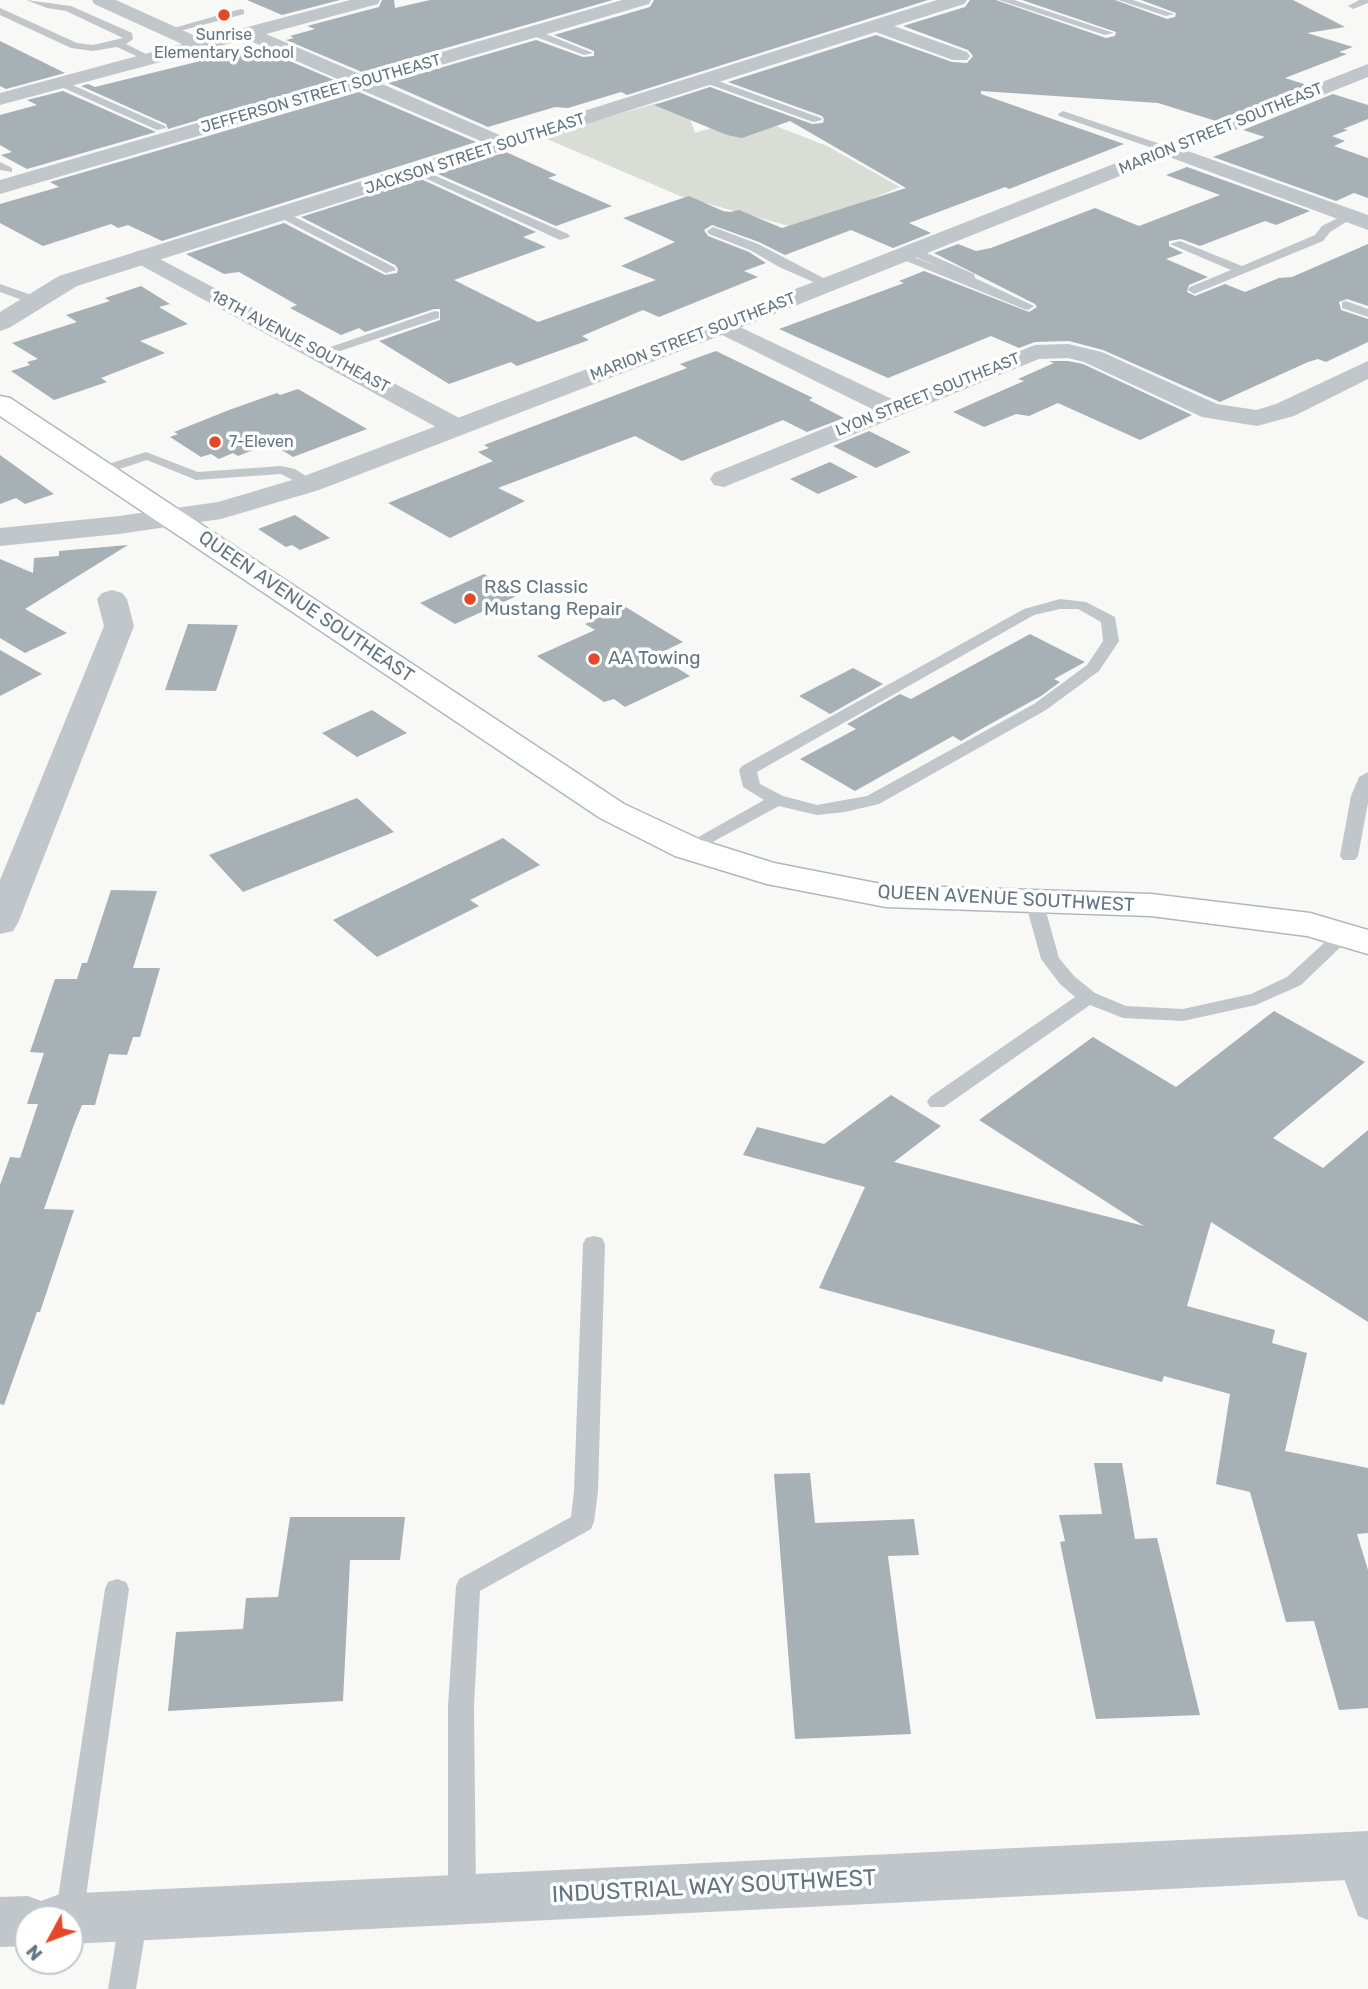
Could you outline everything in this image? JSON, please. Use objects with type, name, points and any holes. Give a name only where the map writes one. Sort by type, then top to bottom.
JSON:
[{"type":"main road","name":"QUEEN AVENUE SOUTHEAST","points":[[0,404],[612,811]]},
{"type":"main road","name":"QUEEN AVENUE SOUTHWEST","points":[[612,811],[688,848],[767,873],[886,895],[1151,905],[1310,925],[1356,939]]},
{"type":"street","points":[[102,0],[201,46]]},
{"type":"street","points":[[0,99],[371,0]]},
{"type":"street","name":"JEFFERSON STREET SOUTHEAST","points":[[3,174],[362,82],[642,0]]},
{"type":"street","name":"JACKSON STREET SOUTHEAST","points":[[0,323],[68,281],[420,172],[957,0]]},
{"type":"street","points":[[877,26],[960,55]]},
{"type":"street","points":[[248,33],[504,144]]},
{"type":"street","name":"MARION STREET SOUTHEAST","points":[[0,537],[171,519],[221,510],[311,484],[723,326],[1368,70]]},
{"type":"street","points":[[1168,150],[1362,215]]},
{"type":"street","name":"18TH AVENUE SOUTHEAST","points":[[143,257],[456,427]]},
{"type":"street","points":[[723,326],[892,409]]},
{"type":"street","name":"LYON STREET SOUTHEAST","points":[[724,479],[1035,352],[1068,351],[1093,358],[1212,411],[1257,418],[1285,410],[1368,369]]},
{"type":"street","points":[[3,905],[119,626],[112,599]]},
{"type":"street","name":"INDUSTRIAL WAY SOUTHWEST","points":[[84,1918],[1359,1856]]},
{"type":"lane","points":[[0,11],[75,46],[93,48],[118,44],[128,38],[128,35],[68,8],[31,0]]},
{"type":"lane","points":[[1004,0],[1109,33]]},
{"type":"lane","points":[[1124,0],[1168,15]]},
{"type":"lane","points":[[1353,6],[1368,0]]},
{"type":"lane","points":[[168,31],[240,12]]},
{"type":"lane","points":[[532,32],[588,53]]},
{"type":"lane","points":[[118,44],[151,59]]},
{"type":"lane","points":[[707,80],[817,120]]},
{"type":"lane","points":[[61,83],[161,128]]},
{"type":"lane","points":[[1063,114],[1168,150]]},
{"type":"lane","points":[[420,172],[564,237]]},
{"type":"lane","points":[[281,214],[390,270]]},
{"type":"lane","points":[[1194,290],[1319,238],[1326,229],[1362,215]]},
{"type":"lane","points":[[713,231],[754,247],[783,264],[829,284]]},
{"type":"lane","points":[[1176,244],[1242,270]]},
{"type":"lane","points":[[907,253],[969,275],[967,279],[1028,306]]},
{"type":"lane","points":[[0,288],[36,301]]},
{"type":"lane","points":[[1346,304],[1368,313]]},
{"type":"lane","points":[[320,353],[435,316]]},
{"type":"lane","points":[[101,471],[146,456],[196,476],[281,470],[311,484]]},
{"type":"lane","points":[[688,848],[777,800],[817,810],[873,800],[1040,707],[1093,668],[1111,641],[1109,620],[1081,605],[1060,604],[1029,612],[748,770],[752,786],[777,800]]},
{"type":"lane","points":[[1349,856],[1368,777]]},
{"type":"lane","points":[[1034,901],[1050,959],[1067,980],[1088,997],[1123,1012],[1183,1015],[1256,999],[1294,981],[1356,939]]},
{"type":"lane","points":[[937,1102],[1088,997]]},
{"type":"lane","points":[[462,1899],[461,1706],[468,1586],[582,1522],[586,1491],[594,1244]]},
{"type":"lane","points":[[71,1905],[117,1589]]},
{"type":"lane","points":[[1359,1856],[1368,1907]]},
{"type":"lane","points":[[122,1989],[134,1915]]},
{"type":"shaded area","points":[[658,103],[689,116],[695,133],[750,116],[827,146],[900,187],[800,229],[680,196],[540,136]]},
{"type":"building","points":[[247,0],[340,0],[282,15]]},
{"type":"building","points":[[382,0],[394,0],[395,8],[430,0],[613,0],[362,72],[286,40],[294,38],[290,36],[315,29],[307,26],[379,7]]},
{"type":"building","points":[[654,0],[928,0],[627,95],[621,92],[568,108],[555,107],[488,127],[388,83],[536,40],[583,57],[594,56],[594,51],[554,35],[650,7]]},
{"type":"building","points":[[970,0],[996,0],[1106,38],[1115,36],[1116,32],[1022,0],[1115,0],[1167,19],[1175,17],[1176,13],[1141,0],[1293,0],[1345,27],[1307,33],[1353,47],[1339,52],[1347,54],[1285,78],[1307,85],[1216,121],[1158,103],[981,91],[981,94],[1124,144],[1009,189],[1005,187],[909,223],[931,233],[893,248],[851,230],[785,255],[759,242],[712,225],[704,230],[708,236],[749,252],[766,263],[744,271],[758,277],[659,317],[643,310],[582,336],[589,340],[517,366],[511,362],[449,384],[379,341],[440,320],[440,309],[365,332],[359,328],[341,335],[290,308],[297,305],[239,272],[224,274],[186,254],[284,223],[385,275],[397,273],[395,265],[301,217],[421,179],[536,232],[523,237],[546,247],[454,280],[538,322],[656,280],[621,266],[675,242],[623,218],[689,196],[723,211],[739,210],[782,228],[906,188],[790,121],[742,138],[727,135],[654,105],[710,87],[812,124],[823,123],[822,116],[728,82],[876,35],[952,62],[967,63],[973,56],[968,50],[903,26],[965,7]]},
{"type":"building","points":[[0,41],[65,73],[6,89],[0,86]]},
{"type":"building","points":[[257,47],[334,80],[168,129],[166,124],[81,86],[88,84],[95,87]]},
{"type":"building","points":[[63,91],[156,132],[27,169],[1,155],[12,152],[0,145],[0,115],[37,105],[27,100]]},
{"type":"building","points":[[359,92],[476,142],[162,241],[128,225],[118,228],[111,224],[43,246],[0,223],[0,204],[59,187],[50,182]]},
{"type":"building","points":[[1333,94],[1368,105],[1368,119],[1332,136],[1345,141],[1334,146],[1368,158],[1368,198],[1354,193],[1336,201],[1213,157],[1265,137],[1243,130]]},
{"type":"building","points":[[506,152],[557,175],[548,178],[612,206],[556,226],[438,174]]},
{"type":"building","points":[[1187,167],[1310,211],[1276,225],[1265,221],[1200,246],[1181,239],[1169,241],[1169,246],[1183,253],[1166,259],[1208,277],[1189,285],[1187,292],[1195,296],[1225,284],[1245,292],[1279,278],[1292,277],[1368,244],[1368,306],[1347,299],[1339,302],[1341,310],[1368,319],[1368,342],[1326,362],[1318,359],[1308,362],[1220,402],[1103,350],[1069,341],[1035,342],[1019,348],[991,336],[888,378],[779,329],[904,283],[899,281],[924,271],[1029,312],[1037,307],[1035,304],[934,253],[958,244],[976,251],[991,248],[1095,208],[1139,226],[1220,195],[1166,175]]},
{"type":"building","points":[[141,286],[170,304],[159,307],[188,324],[140,341],[165,353],[101,378],[107,382],[54,400],[11,371],[30,365],[27,362],[38,359],[12,343],[77,322],[66,315],[110,301],[105,298]]},
{"type":"building","points":[[716,351],[813,398],[809,400],[844,418],[807,432],[783,420],[682,461],[635,436],[498,488],[525,501],[450,538],[388,503],[493,461],[478,452],[489,448],[484,445],[687,368],[680,364]]},
{"type":"building","points":[[1049,361],[1083,364],[1192,415],[1140,440],[1058,403],[1029,416],[1016,414],[984,427],[953,412],[1024,381],[1018,379],[1054,363]]},
{"type":"building","points":[[298,389],[367,429],[293,457],[271,443],[238,456],[233,453],[219,459],[211,454],[201,457],[170,437],[178,434],[174,432],[229,410],[277,393],[280,395]]},
{"type":"building","points":[[869,431],[911,452],[876,468],[833,446]]},
{"type":"building","points":[[0,455],[54,494],[25,504],[16,498],[0,504]]},
{"type":"building","points":[[830,462],[858,477],[818,494],[790,479]]},
{"type":"building","points":[[295,515],[330,538],[300,550],[292,545],[286,547],[258,529]]},
{"type":"building","points":[[128,545],[25,609],[67,633],[25,653],[0,638],[0,559],[33,573],[34,558],[59,556],[59,551]]},
{"type":"building","name":"R&S Classic Mustang Repair","points":[[484,574],[519,595],[455,624],[420,603]]},
{"type":"building","name":"AA Towing","points":[[624,606],[683,642],[656,655],[690,676],[625,707],[614,699],[604,702],[537,656],[595,630],[585,624]]},
{"type":"building","points":[[188,624],[238,625],[216,691],[165,690]]},
{"type":"building","points":[[1030,634],[1085,662],[1054,679],[1060,682],[1041,696],[961,741],[953,736],[855,791],[800,759],[856,729],[847,724],[900,694],[911,699]]},
{"type":"building","points":[[0,650],[42,674],[0,696]]},
{"type":"building","points":[[853,668],[883,684],[830,714],[799,696]]},
{"type":"building","points":[[372,710],[407,733],[357,757],[322,733]]},
{"type":"building","points":[[357,798],[394,832],[243,892],[209,855]]},
{"type":"building","points":[[503,838],[540,865],[470,900],[479,906],[377,957],[333,920]]},
{"type":"building","points":[[111,890],[157,891],[133,968],[160,968],[140,1037],[133,1037],[127,1055],[109,1054],[95,1105],[82,1105],[75,1122],[44,1209],[74,1210],[40,1312],[37,1312],[4,1405],[0,1404],[0,1185],[10,1157],[20,1158],[38,1104],[27,1104],[44,1053],[30,1052],[55,979],[77,979],[82,963],[87,963]]},
{"type":"building","points":[[1274,1011],[1365,1062],[1273,1138],[1323,1168],[1368,1130],[1368,1322],[1211,1222],[1187,1306],[1275,1330],[1272,1343],[1307,1353],[1285,1451],[1368,1468],[1368,1533],[1357,1534],[1368,1570],[1368,1708],[1339,1710],[1314,1621],[1286,1622],[1250,1492],[1216,1484],[1230,1394],[1164,1376],[1162,1382],[819,1288],[865,1187],[743,1155],[757,1127],[824,1144],[891,1095],[941,1126],[894,1162],[1144,1226],[979,1120],[1093,1037],[1176,1087]]},
{"type":"building","points":[[1094,1463],[1122,1463],[1135,1539],[1157,1538],[1200,1715],[1096,1719],[1060,1542],[1065,1541],[1059,1515],[1102,1514]]},
{"type":"building","points":[[810,1473],[815,1523],[914,1519],[919,1555],[888,1556],[911,1734],[795,1739],[774,1474]]},
{"type":"building","points":[[290,1517],[405,1517],[400,1560],[350,1560],[343,1701],[168,1711],[176,1632],[243,1629],[246,1598],[278,1597]]},
{"type":"place","name":"Sunrise Elementary School","points":[[224,15]]},
{"type":"place","name":"7-Eleven","points":[[215,442]]},
{"type":"place","name":"R&S Classic Mustang Repair","points":[[470,599]]},
{"type":"place","name":"AA Towing","points":[[594,659]]}]
